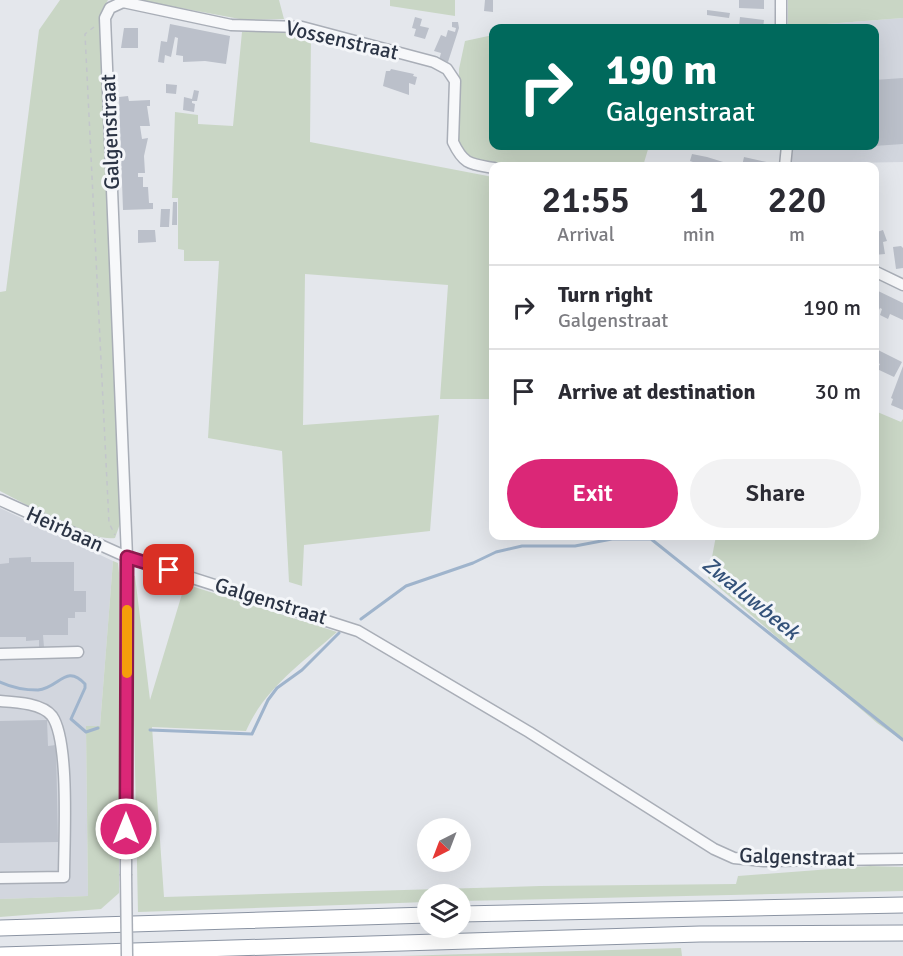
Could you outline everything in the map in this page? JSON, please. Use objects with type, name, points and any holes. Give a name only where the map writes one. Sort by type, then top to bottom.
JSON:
[{"type":"highway","points":[[471,914],[903,906]]},
{"type":"highway","points":[[0,928],[417,915]]},
{"type":"highway","points":[[0,955],[700,934],[903,933]]},
{"type":"street","points":[[781,0],[781,24]]},
{"type":"street","name":"Vossenstraat","points":[[108,13],[123,2],[231,25],[302,27],[434,62],[447,69],[455,81],[453,141],[457,150],[471,165],[489,167]]},
{"type":"street","name":"Galgenstraat","points":[[108,13],[127,557],[358,631],[529,732],[714,849],[734,858],[764,861],[903,859]]},
{"type":"street","points":[[879,273],[903,285]]},
{"type":"street","name":"Heirbaan","points":[[0,500],[127,557],[127,956]]},
{"type":"street","points":[[0,654],[78,652]]},
{"type":"street","points":[[0,701],[38,706],[51,714],[57,726],[62,748],[64,877],[0,878]]},
{"type":"path","points":[[108,13],[86,34],[109,523],[118,540]]},
{"type":"shaded area","points":[[903,18],[903,162],[792,162],[791,150],[879,150],[879,24],[826,24]]},
{"type":"shaded area","points":[[0,508],[113,561],[100,726],[86,726],[88,896],[0,899]]},
{"type":"green space","points":[[60,0],[108,0],[101,12],[101,31],[121,521],[115,538],[104,538],[74,528],[0,491],[0,292],[6,291],[39,30]]},
{"type":"green space","points":[[138,0],[279,0],[284,19],[245,20]]},
{"type":"green space","points":[[390,0],[455,0],[455,16],[390,6]]},
{"type":"green space","points":[[788,0],[903,0],[903,18],[826,24],[788,24]]},
{"type":"green space","points":[[281,30],[311,33],[310,142],[489,176],[489,399],[440,399],[448,285],[305,274],[303,425],[439,415],[430,531],[304,545],[302,586],[289,582],[282,451],[208,438],[219,261],[184,261],[184,250],[178,249],[178,198],[172,198],[175,112],[198,115],[198,124],[233,126],[242,32]]},
{"type":"green space","points":[[489,36],[489,150],[648,150],[644,162],[489,162],[468,156],[458,141],[459,69],[465,41]]},
{"type":"green space","points":[[879,413],[901,422],[903,419],[903,741],[877,723],[708,578],[715,540],[879,540]]},
{"type":"green space","points":[[113,561],[118,563],[119,573],[119,893],[101,909],[0,917],[0,899],[88,896],[86,726],[100,726]]},
{"type":"green space","points":[[131,575],[135,576],[150,700],[185,584],[337,632],[274,689],[263,702],[246,731],[152,727],[164,897],[417,890],[417,902],[138,912]]},
{"type":"green space","points":[[870,866],[903,867],[903,891],[471,901],[471,888],[736,884],[738,876]]},
{"type":"green space","points":[[681,948],[682,956],[399,956]]},
{"type":"building","points":[[485,0],[493,0],[493,12],[484,11]]},
{"type":"building","points":[[739,0],[764,0],[764,9],[739,8]]},
{"type":"building","points":[[707,10],[730,13],[729,18],[707,15]]},
{"type":"building","points":[[415,17],[422,19],[420,26],[429,28],[425,39],[414,36],[416,29],[412,28]]},
{"type":"building","points":[[740,17],[764,20],[764,24],[739,24]]},
{"type":"building","points":[[452,22],[458,22],[459,28],[448,62],[439,60],[441,53],[434,51],[441,35],[446,37],[448,30],[455,32],[456,28],[452,27]]},
{"type":"building","points":[[170,24],[230,36],[226,64],[205,61],[183,62],[183,56],[176,55],[178,38],[175,37],[171,57],[165,55],[164,63],[158,62],[161,41],[167,42]]},
{"type":"building","points":[[124,28],[138,28],[138,48],[121,48]]},
{"type":"building","points":[[391,69],[414,74],[413,76],[417,77],[415,85],[409,83],[409,95],[383,86],[386,71]]},
{"type":"building","points":[[903,78],[903,144],[879,146],[879,80]]},
{"type":"building","points":[[166,84],[177,85],[176,94],[166,93]]},
{"type":"building","points":[[194,90],[199,91],[197,101],[192,101],[195,104],[194,112],[183,110],[184,97],[192,99]]},
{"type":"building","points":[[128,96],[129,101],[150,100],[150,106],[147,106],[150,126],[140,126],[142,139],[148,138],[144,156],[145,173],[138,173],[138,177],[143,177],[143,187],[148,187],[149,203],[153,203],[153,209],[123,210],[119,97]]},
{"type":"building","points":[[692,154],[723,162],[693,162],[690,161]]},
{"type":"building","points":[[744,157],[766,162],[743,162]]},
{"type":"building","points":[[173,202],[177,202],[177,225],[172,225]]},
{"type":"building","points":[[161,209],[170,209],[169,227],[160,227]]},
{"type":"building","points":[[138,230],[155,230],[156,242],[138,243]]},
{"type":"building","points":[[883,230],[887,241],[883,242],[885,254],[879,255],[879,231]]},
{"type":"building","points":[[893,247],[903,248],[903,268],[896,269]]},
{"type":"building","points":[[879,291],[903,303],[903,320],[890,314],[888,319],[880,315],[882,309],[879,310]]},
{"type":"building","points":[[879,350],[902,362],[894,377],[879,370]]},
{"type":"building","points":[[903,366],[903,410],[891,405],[893,399],[891,398]]},
{"type":"building","points":[[31,557],[31,562],[74,562],[74,591],[86,591],[86,612],[75,612],[75,618],[68,618],[68,635],[43,635],[44,647],[39,647],[39,640],[26,641],[26,637],[0,637],[0,564],[9,563],[9,558]]},
{"type":"building","points":[[47,720],[48,746],[56,745],[58,842],[0,843],[0,721]]},
{"type":"waterway","name":"Zwaluwbeek","points":[[361,619],[406,586],[473,563],[496,552],[522,546],[575,546],[607,540]]},
{"type":"waterway","name":"Zwaluwbeek","points":[[652,540],[903,740]]},
{"type":"waterway","name":"Zwaluwbeek","points":[[150,730],[252,734],[268,700],[277,688],[302,670],[339,633]]},
{"type":"waterway","name":"Zwaluwbeek","points":[[0,682],[19,688],[38,690],[67,676],[78,678],[85,684],[85,688],[71,719],[86,732],[98,728]]},
{"type":"slow traffic","points":[[127,610],[127,673]]},
{"type":"route","points":[[126,829],[127,557],[169,570]]}]
